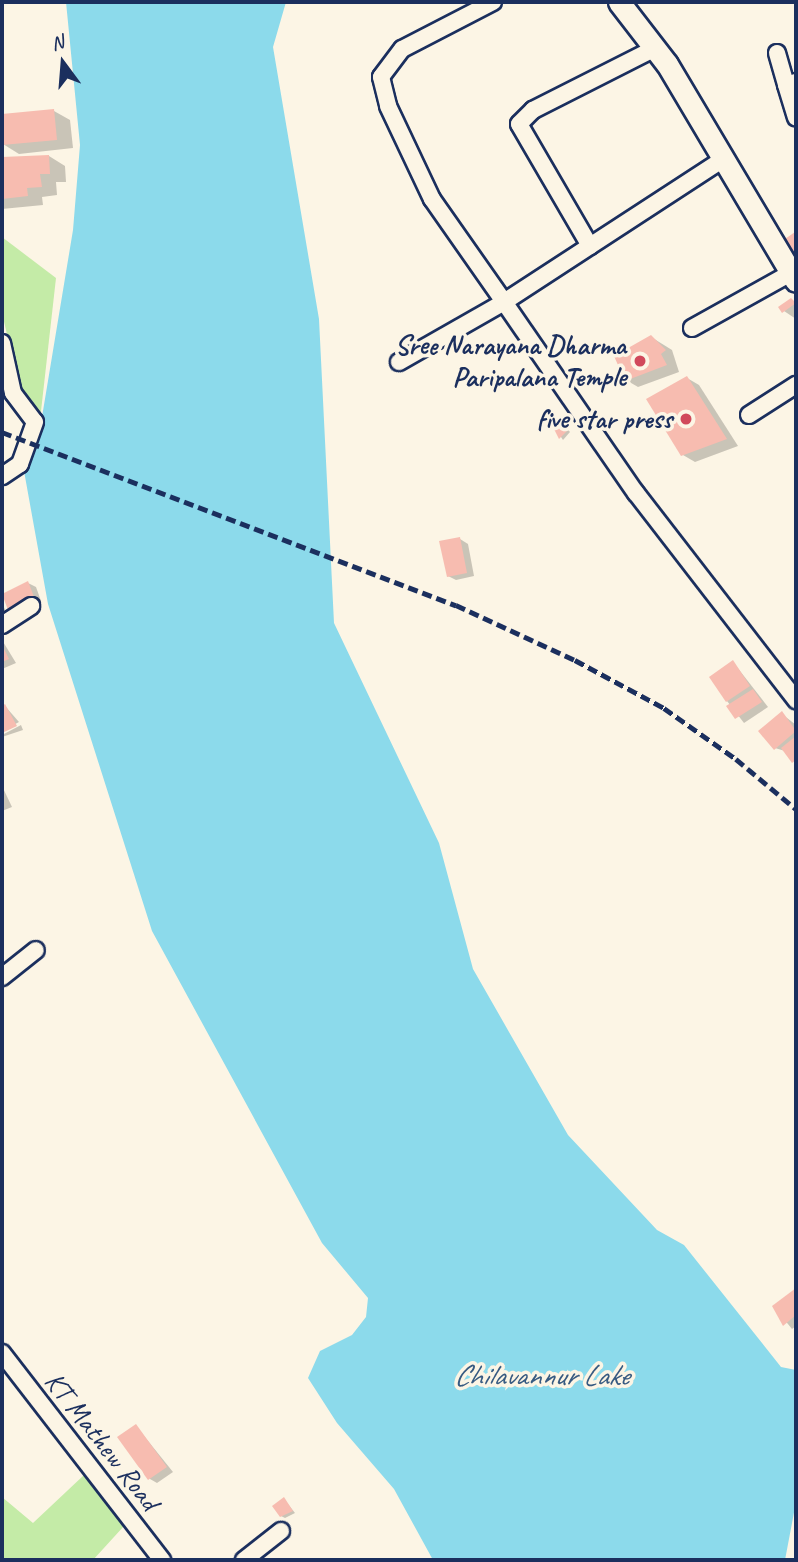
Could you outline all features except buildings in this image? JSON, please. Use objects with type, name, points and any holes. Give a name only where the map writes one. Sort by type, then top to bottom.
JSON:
[{"type":"street","points":[[493,2],[402,49],[381,77],[388,106],[432,199],[636,493],[796,700]]},
{"type":"street","points":[[619,2],[654,48],[792,269],[692,328]]},
{"type":"street","points":[[590,247],[519,124],[533,110],[654,48]]},
{"type":"street","points":[[777,53],[791,84],[796,117]]},
{"type":"street","points":[[399,362],[504,302],[725,158]]},
{"type":"street","points":[[2,343],[13,393],[35,422],[20,464],[2,476]]},
{"type":"street","points":[[749,415],[796,385]]},
{"type":"street","points":[[2,625],[31,606]]},
{"type":"street","points":[[2,977],[36,950]]},
{"type":"street","name":"KT Mathew Road","points":[[2,1353],[162,1560]]},
{"type":"street","points":[[244,1560],[281,1531]]},
{"type":"green space","points":[[2,237],[56,278],[40,420],[20,390],[2,313]]},
{"type":"green space","points":[[84,1475],[124,1526],[93,1560],[2,1560],[2,1497],[33,1523]]},
{"type":"water","name":"Chilavannur Lake","points":[[66,2],[286,2],[273,47],[319,319],[334,623],[439,843],[473,969],[568,1135],[657,1230],[684,1245],[781,1367],[796,1370],[796,1502],[785,1560],[433,1560],[394,1489],[337,1423],[308,1378],[320,1351],[352,1335],[366,1317],[368,1298],[322,1243],[152,931],[48,604],[24,471],[39,435],[73,230],[80,145]]},
{"type":"railway","points":[[2,432],[456,605],[575,660],[664,708],[736,759],[796,809]]},
{"type":"place","name":"Sree Narayana Dharma Paripalana Temple","points":[[640,361]]},
{"type":"place","name":"five star press","points":[[686,419]]}]
